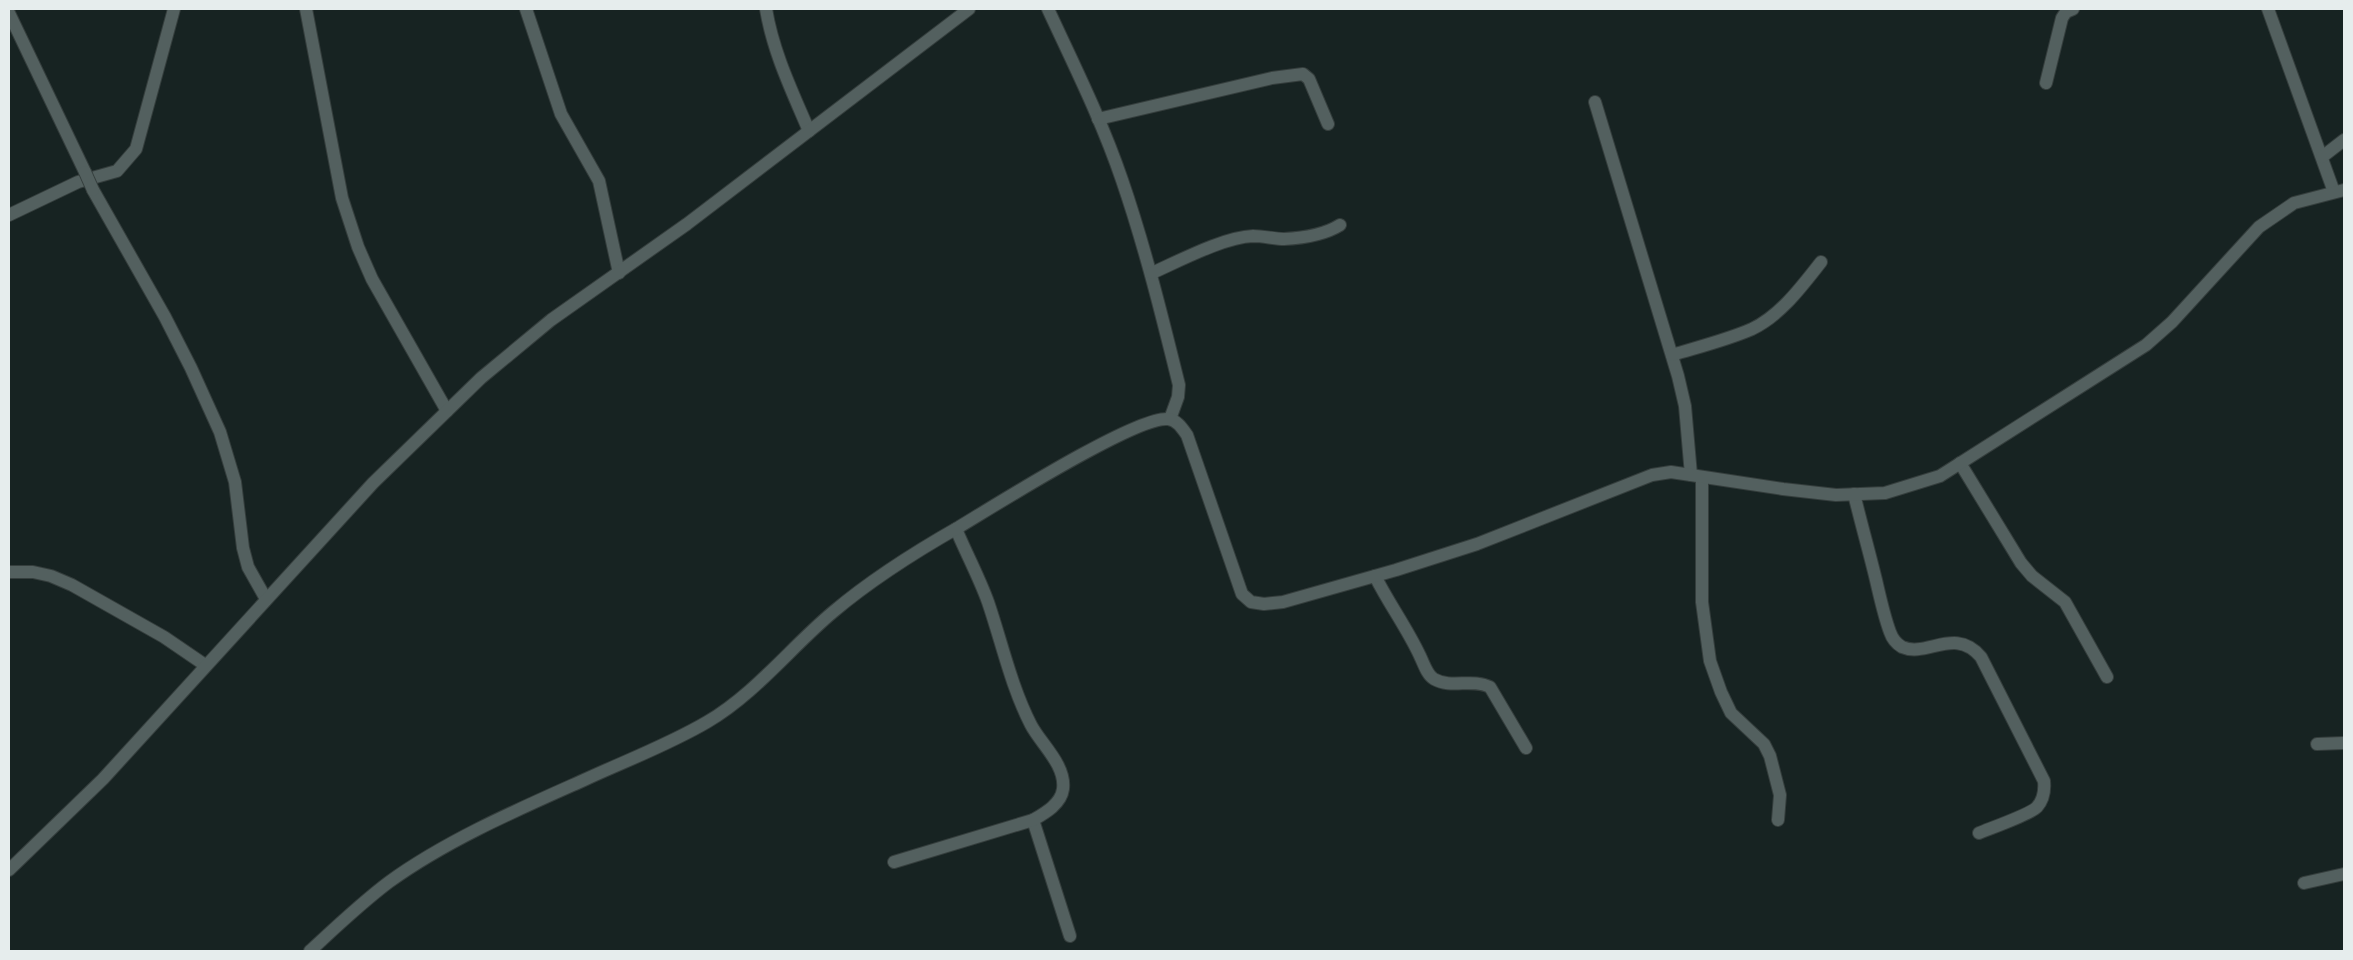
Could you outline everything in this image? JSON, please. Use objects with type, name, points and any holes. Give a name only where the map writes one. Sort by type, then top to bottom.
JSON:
[{"type":"street","points":[[9,215],[78,182],[118,171],[136,149],[174,9]]},
{"type":"street","points":[[306,9],[342,198],[358,247],[372,279],[448,411]]},
{"type":"street","points":[[526,9],[561,114],[599,181],[618,272]]},
{"type":"street","points":[[766,9],[769,27],[781,66],[809,131]]},
{"type":"street","points":[[9,870],[103,779],[373,483],[515,349],[551,320],[694,218],[969,9]]},
{"type":"street","points":[[1048,9],[1098,119],[1121,179],[1152,274],[1179,385],[1178,397],[1170,419]]},
{"type":"street","points":[[2046,83],[2062,18],[2066,12],[2073,9]]},
{"type":"street","points":[[310,951],[353,910],[391,880],[453,843],[534,803],[685,735],[710,721],[747,692],[865,585],[956,529],[1103,444],[1145,424],[1170,419],[1179,424],[1187,435],[1242,594],[1251,602],[1264,604],[1283,602],[1477,544],[1639,478],[1671,472],[1783,490],[1836,495],[1885,493],[1940,476],[2146,345],[2185,308],[2259,227],[2294,203],[2339,191],[2322,157],[2268,9]]},
{"type":"street","points":[[9,13],[93,190],[161,309],[191,368],[220,432],[235,482],[243,548],[248,567],[266,599]]},
{"type":"street","points":[[1098,119],[1272,78],[1303,74],[1312,87],[1328,124]]},
{"type":"street","points":[[1595,102],[1672,355],[1685,406],[1697,476],[1702,602],[1710,661],[1721,692],[1732,713],[1764,744],[1770,756],[1780,795],[1778,820]]},
{"type":"street","points":[[2322,157],[2344,140]]},
{"type":"street","points":[[1152,274],[1233,240],[1253,236],[1284,239],[1301,237],[1321,234],[1340,225]]},
{"type":"street","points":[[1672,355],[1740,333],[1761,324],[1797,292],[1821,262]]},
{"type":"street","points":[[1960,464],[2022,563],[2032,576],[2065,602],[2107,677]]},
{"type":"street","points":[[1854,494],[1884,611],[1893,638],[1902,647],[1910,648],[1950,643],[1965,644],[1974,649],[1981,657],[2044,781],[2045,790],[2042,800],[2036,809],[1979,833]]},
{"type":"street","points":[[894,862],[1032,820],[1050,810],[1059,800],[1063,790],[1063,778],[1056,763],[1031,725],[1012,681],[987,600],[956,529]]},
{"type":"street","points":[[9,572],[33,572],[51,576],[72,585],[164,637],[206,665]]},
{"type":"street","points":[[1375,576],[1389,604],[1412,640],[1429,675],[1442,682],[1451,684],[1479,683],[1490,687],[1526,748]]},
{"type":"street","points":[[2317,744],[2344,743]]},
{"type":"street","points":[[1032,820],[1070,936]]},
{"type":"street","points":[[2304,883],[2344,874]]}]
